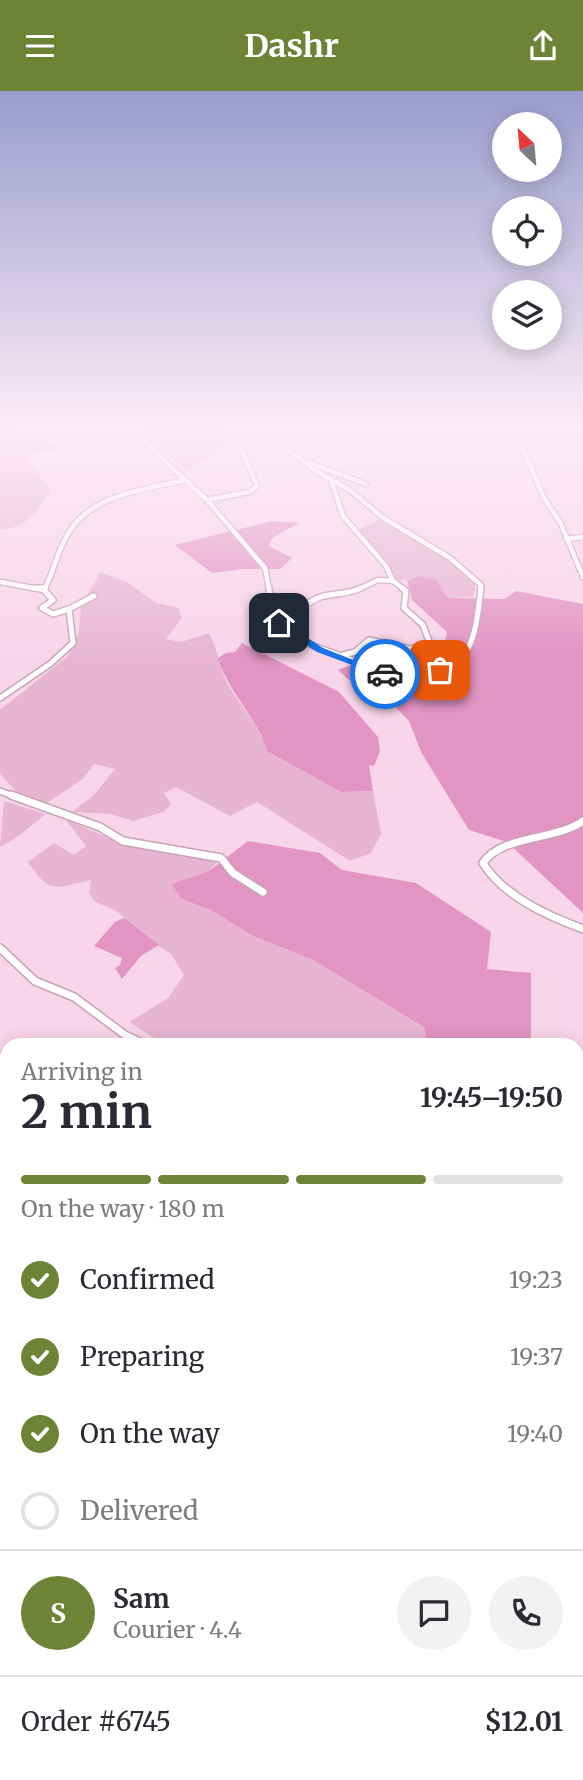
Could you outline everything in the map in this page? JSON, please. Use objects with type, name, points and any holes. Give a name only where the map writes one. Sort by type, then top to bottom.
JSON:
[{"type":"street","points":[[44,590],[68,534],[88,511],[103,503]]},
{"type":"street","points":[[210,503],[268,572],[269,601],[279,623],[320,650],[395,678],[422,677],[458,661],[465,652],[481,585],[450,558],[391,523],[366,503]]},
{"type":"street","points":[[339,503],[343,516],[386,566],[393,581],[406,591],[404,608],[423,625],[430,644],[426,648],[413,650],[396,643],[369,640],[349,655],[339,655]]},
{"type":"street","points":[[549,503],[583,577]]},
{"type":"street","points":[[566,539],[583,537]]},
{"type":"street","points":[[269,601],[309,603],[319,595],[346,595],[378,580],[393,581]]},
{"type":"street","points":[[0,582],[44,590],[53,600],[42,608],[53,614],[93,596]]},
{"type":"street","points":[[0,698],[50,664],[73,643],[69,609]]},
{"type":"street","points":[[0,791],[100,827],[123,841],[221,857],[233,873],[263,892]]},
{"type":"street","points":[[583,821],[563,834],[522,842],[505,851],[489,854],[483,863],[495,881],[550,916],[583,929]]},
{"type":"street","points":[[0,948],[35,981],[74,997],[131,1038]]},
{"type":"shaded area","points":[[0,503],[43,503],[24,522],[0,529]]},
{"type":"shaded area","points":[[381,519],[444,556],[476,585],[473,597],[448,598],[436,580],[418,576],[395,582],[391,570],[360,533],[361,528]]},
{"type":"shaded area","points":[[272,521],[299,523],[272,538],[269,546],[292,558],[280,569],[244,569],[212,573],[175,545]]},
{"type":"shaded area","points":[[100,572],[127,582],[156,603],[178,608],[182,618],[166,639],[181,642],[209,633],[227,683],[256,727],[267,751],[341,792],[373,791],[381,834],[371,853],[350,861],[257,802],[230,816],[176,787],[164,793],[171,804],[164,812],[133,821],[110,814],[72,812],[93,796],[115,769],[94,764],[83,779],[41,807],[17,792],[0,774],[0,710],[68,656],[79,632],[81,607]]},
{"type":"shaded area","points":[[418,576],[436,580],[448,598],[505,599],[516,591],[583,604],[583,913],[507,842],[469,830],[421,752],[409,721],[380,691],[349,680],[338,670],[356,663],[405,673],[440,662],[447,632],[412,600],[407,580]]},
{"type":"shaded area","points":[[242,643],[339,692],[378,737],[380,751],[374,766],[369,765],[373,791],[341,792],[267,751],[257,727],[229,683],[218,658],[235,652]]},
{"type":"shaded area","points":[[4,801],[45,814],[0,847]]},
{"type":"shaded area","points":[[66,820],[121,843],[219,860],[209,871],[173,884],[181,899],[211,910],[251,935],[313,960],[424,1027],[426,1038],[154,1038],[129,1022],[168,998],[184,975],[171,954],[142,935],[118,912],[94,901],[89,893],[91,880],[61,887],[54,886],[42,880],[28,862],[54,843],[74,855],[86,846]]},
{"type":"shaded area","points":[[248,841],[320,853],[342,870],[416,883],[491,932],[487,969],[531,973],[531,1038],[426,1038],[424,1027],[313,960],[251,935],[211,910],[181,899],[172,884],[209,871]]},
{"type":"shaded area","points":[[124,918],[159,945],[141,956],[122,979],[115,968],[120,965],[122,958],[94,946],[115,922]]},
{"type":"way so far","points":[[385,674],[406,679],[422,677],[440,670]]},
{"type":"route","points":[[279,623],[320,650],[385,674]]}]
